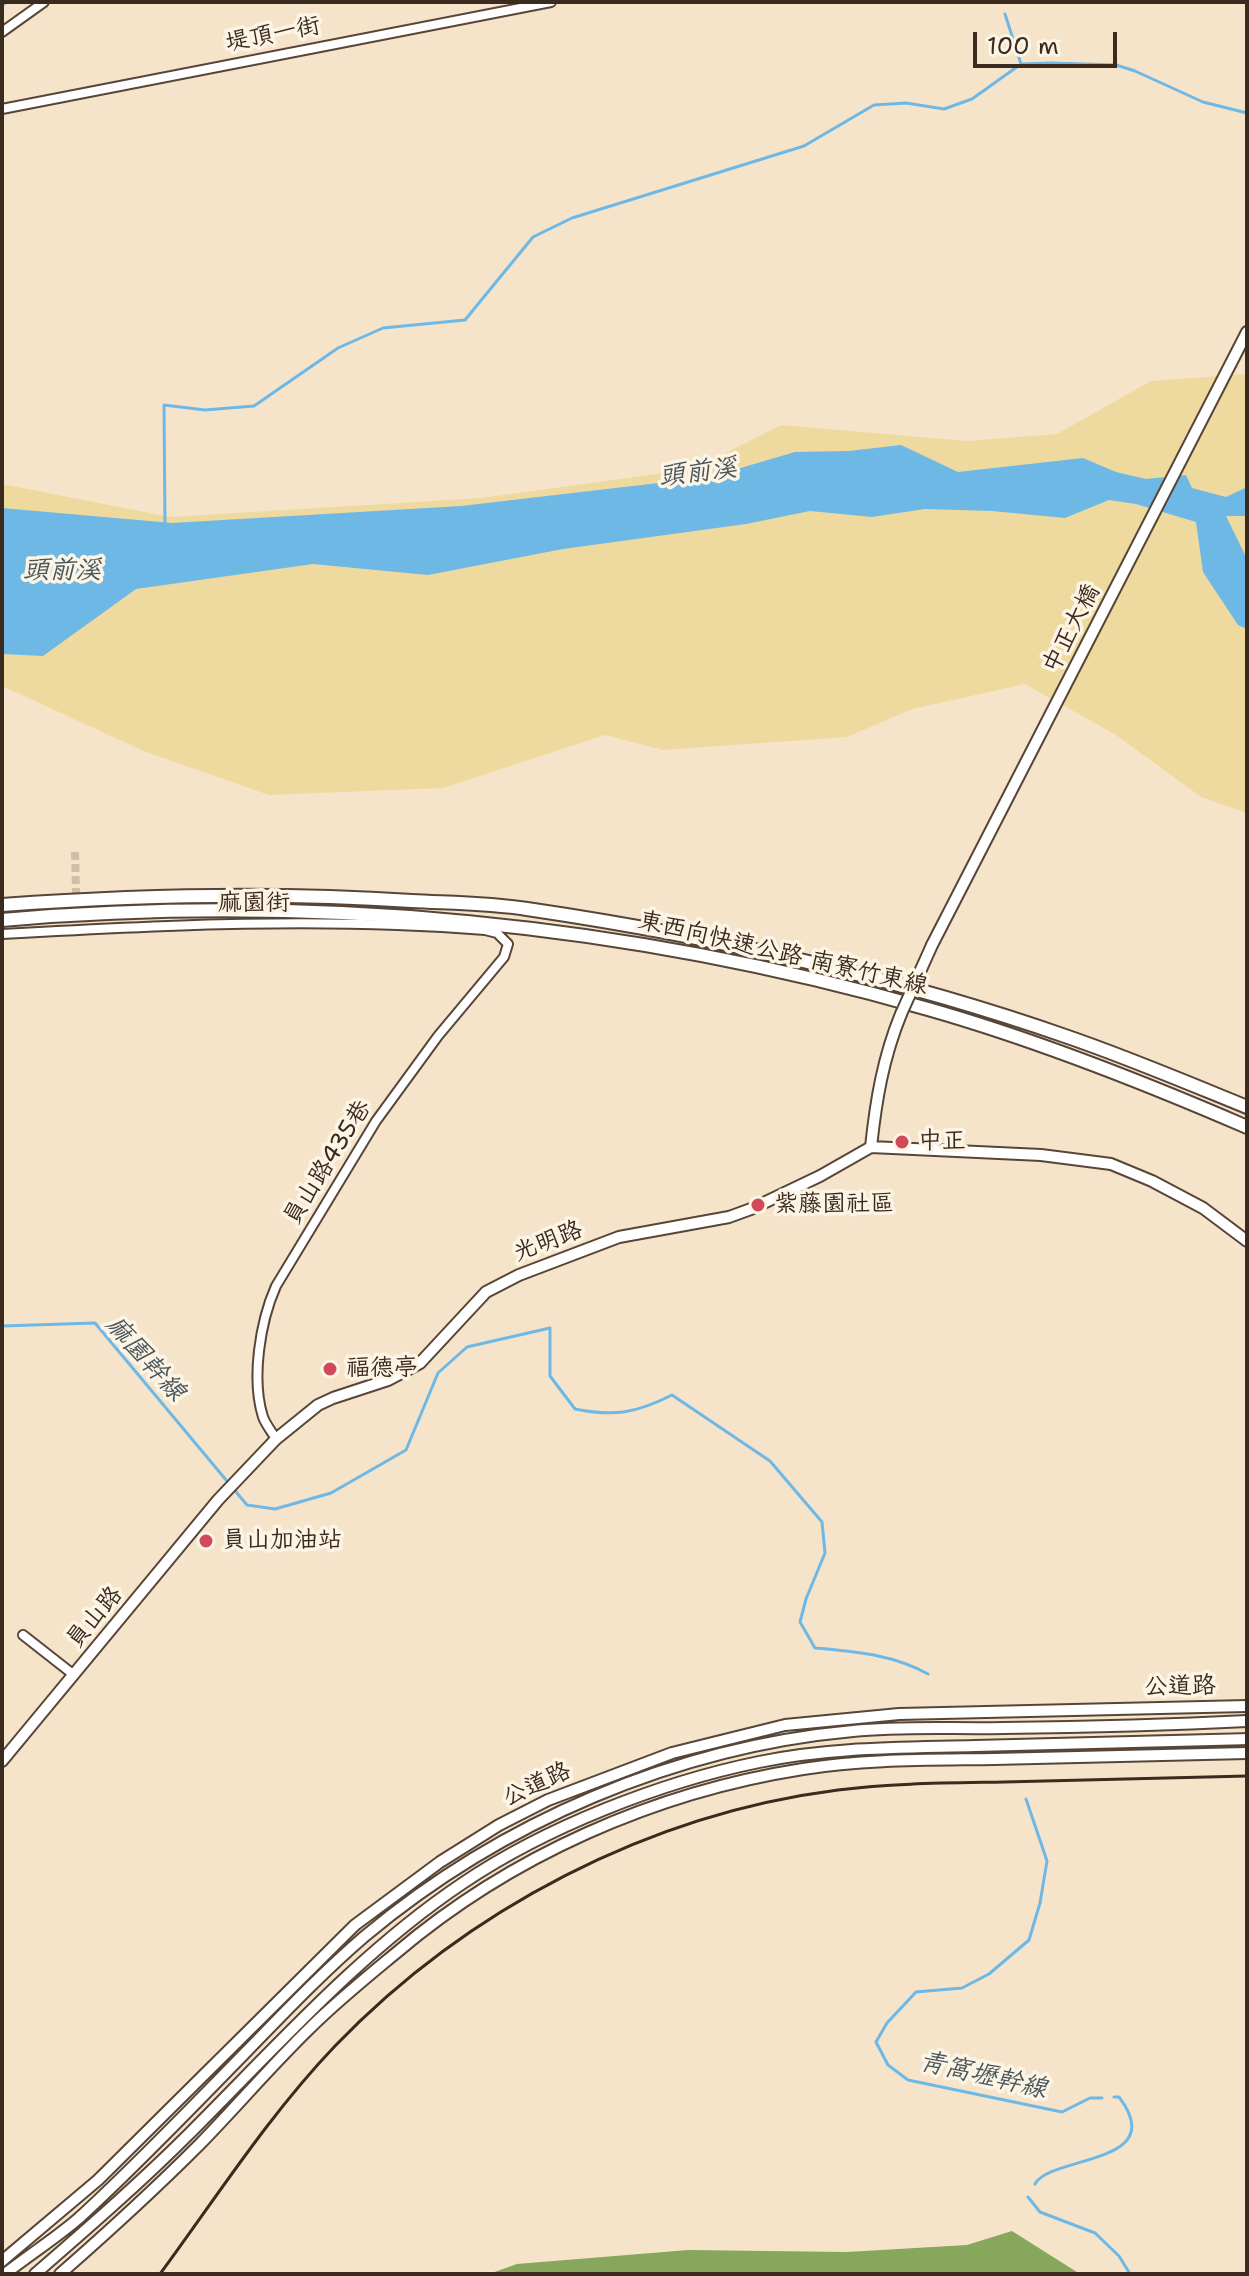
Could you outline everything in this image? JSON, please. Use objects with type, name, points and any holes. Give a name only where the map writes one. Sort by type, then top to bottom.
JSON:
[{"type":"highway","name":"東西向快速公路 南寮竹東線","points":[[2,905],[106,897],[234,894],[524,908],[695,937],[893,983],[1069,1037],[1247,1107]]},
{"type":"highway","name":"東西向快速公路 南寮竹東線","points":[[2,920],[141,911],[260,910],[470,922],[563,931],[652,945],[820,980],[931,1010],[1146,1084],[1247,1127]]},
{"type":"street","points":[[2,32],[44,2]]},
{"type":"street","name":"堤頂一街","points":[[2,109],[551,2]]},
{"type":"street","name":"中正大橋","points":[[871,1147],[876,1095],[889,1043],[932,945],[1247,332]]},
{"type":"street","name":"麻園街","points":[[2,934],[230,924],[441,927],[485,930],[504,938]]},
{"type":"street","name":"員山路435巷","points":[[276,1439],[263,1418],[258,1383],[265,1311],[276,1286],[376,1121],[438,1036],[508,951],[504,938]]},
{"type":"street","points":[[871,1147],[1041,1155],[1111,1164],[1203,1208],[1247,1241]]},
{"type":"street","name":"光明路","points":[[276,1439],[318,1405],[388,1380],[420,1363],[486,1292],[519,1275],[619,1237],[729,1217],[820,1176],[871,1147]]},
{"type":"street","name":"員山路","points":[[2,1761],[218,1500],[276,1439]]},
{"type":"street","points":[[23,1635],[74,1675]]},
{"type":"street","name":"公道路","points":[[2,2261],[98,2180],[355,1925],[440,1862],[499,1825],[585,1784],[672,1753],[798,1723],[899,1714],[1247,1706]]},
{"type":"street","name":"公道路","points":[[4,2272],[77,2220],[283,2013],[365,1936],[454,1871],[505,1839],[590,1799],[674,1767],[787,1739],[901,1727],[1016,1728],[1247,1721]]},
{"type":"street","points":[[745,1734],[747,1747]]},
{"type":"street","name":"公道路","points":[[35,2274],[188,2135],[301,2020],[390,1938],[462,1883],[510,1854],[578,1821],[687,1782],[758,1762],[801,1755],[919,1747],[1247,1739]]},
{"type":"street","points":[[60,2274],[201,2143],[310,2028],[399,1950],[469,1898],[518,1867],[585,1834],[689,1796],[761,1776],[806,1768],[918,1760],[1247,1753]]},
{"type":"street","points":[[4,2272],[14,2252]]},
{"type":"green space","points":[[1012,2231],[1080,2274],[489,2274],[517,2264],[688,2250],[847,2252],[967,2245]]},
{"type":"sand","points":[[1247,374],[1247,813],[1201,797],[1116,735],[1025,684],[912,709],[847,737],[663,750],[605,735],[443,788],[269,795],[146,752],[2,686],[2,484],[170,517],[481,498],[694,469],[781,425],[967,441],[1057,434],[1151,381]]},
{"type":"water","name":"頭前溪","points":[[901,445],[958,472],[1083,458],[1116,472],[1146,479],[1186,475],[1192,488],[1226,497],[1247,487],[1247,516],[1226,516],[1247,559],[1247,629],[1238,625],[1203,572],[1196,522],[1136,504],[1109,500],[1065,518],[925,509],[872,517],[810,511],[746,524],[563,549],[428,575],[313,564],[136,589],[43,656],[2,654],[2,508],[172,523],[461,506],[710,477],[795,452],[849,451]]},
{"type":"waterway","points":[[2,5],[7,2]]},
{"type":"waterway","points":[[1005,14],[1021,64],[1116,65],[1203,102],[1247,113]]},
{"type":"waterway","points":[[165,526],[164,405],[205,410],[254,406],[338,348],[383,328],[465,320],[533,237],[572,218],[804,146],[874,105],[906,103],[944,109],[972,99],[1021,64]]},
{"type":"waterway","name":"青窩壢幹線","points":[[2,1326],[95,1323],[247,1505],[275,1509],[331,1493],[406,1450],[438,1373],[467,1347],[550,1328],[550,1376],[575,1409],[625,1412],[672,1395],[770,1461],[822,1522],[825,1553],[800,1622],[815,1648],[887,1658],[928,1674]]},
{"type":"waterway","name":"青窩壢幹線","points":[[1026,1799],[1047,1861],[1040,1903],[1029,1940],[989,1974],[962,1988],[916,1992],[887,2023],[876,2042],[888,2065],[908,2080],[1062,2112],[1090,2098],[1102,2098]]},
{"type":"waterway","name":"青窩壢幹線","points":[[1035,2184],[1045,2175],[1119,2147],[1130,2135],[1131,2119],[1119,2097],[1114,2097]]},
{"type":"waterway","name":"青窩壢幹線","points":[[1028,2197],[1040,2212],[1095,2233],[1119,2256],[1130,2274]]},
{"type":"tunnel","points":[[75,852],[77,930]]},
{"type":"railway","points":[[160,2274],[288,2100],[335,2046],[387,1997],[443,1952],[502,1911],[565,1876],[631,1845],[698,1821],[768,1802],[838,1790],[921,1784],[1247,1776]]},
{"type":"place","name":"中正","points":[[902,1142]]},
{"type":"place","name":"紫藤園社區","points":[[758,1205]]},
{"type":"place","name":"福德亭","points":[[330,1369]]},
{"type":"place","name":"員山加油站","points":[[206,1541]]},
{"type":"water label","name":"麻園幹線","points":[[145,1359]]}]
